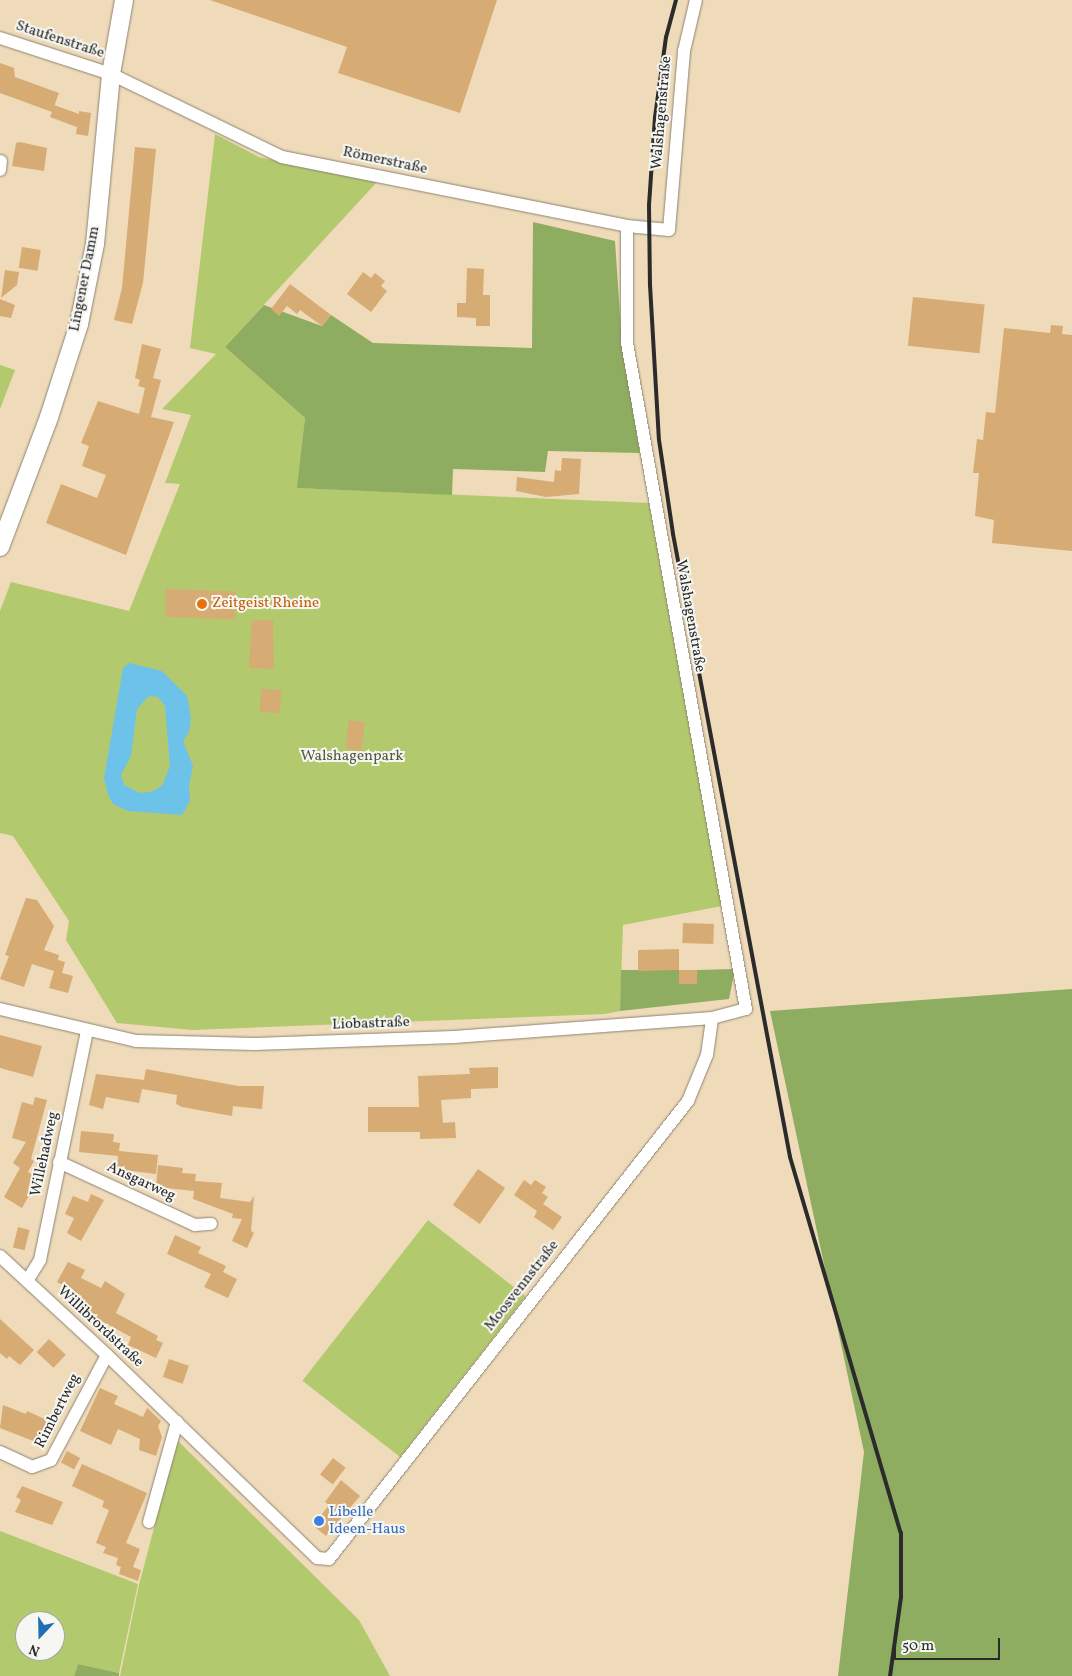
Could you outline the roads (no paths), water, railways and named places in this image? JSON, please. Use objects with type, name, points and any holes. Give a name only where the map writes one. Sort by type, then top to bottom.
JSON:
[{"type":"main road","name":"Lingener Damm","points":[[0,548],[49,416],[79,324],[94,244],[111,74],[124,0]]},
{"type":"street","name":"Walshagenstraße","points":[[669,230],[684,51],[696,0]]},
{"type":"street","name":"Staufenstraße","points":[[0,38],[111,74]]},
{"type":"street","name":"Römerstraße","points":[[111,74],[282,156],[626,226],[669,230]]},
{"type":"street","points":[[0,170],[1,160]]},
{"type":"street","name":"Walshagenstraße","points":[[626,226],[627,343],[746,1009]]},
{"type":"street","name":"Liobastraße","points":[[0,1009],[136,1041],[255,1044],[419,1039],[712,1018],[746,1009]]},
{"type":"street","name":"Moosvennstraße","points":[[329,1559],[688,1101],[707,1055],[712,1018]]},
{"type":"street","name":"Willehadweg","points":[[27,1281],[40,1260],[87,1031]]},
{"type":"street","name":"Ansgarweg","points":[[59,1162],[195,1225],[211,1224]]},
{"type":"street","name":"Willibrordstraße","points":[[0,1256],[107,1355],[317,1558],[329,1559]]},
{"type":"street","name":"Rimbertweg","points":[[0,1452],[32,1467],[51,1460],[107,1355]]},
{"type":"street","points":[[150,1522],[177,1422]]},
{"type":"water","points":[[129,663],[162,671],[187,696],[191,718],[189,732],[183,741],[193,766],[189,786],[190,801],[182,815],[128,811],[113,804],[108,795],[104,778],[123,668]],"holes":[[[149,696],[158,697],[165,706],[170,766],[162,786],[151,792],[140,793],[124,785],[121,775],[131,756],[137,709]]]},
{"type":"railway","points":[[676,0],[666,37],[655,117],[649,206],[650,285],[659,440],[673,534],[790,1157],[901,1533],[901,1597],[890,1676]]},
{"type":"place","name":"Zeitgeist Rheine","points":[[202,604]]},
{"type":"place","name":"Libelle Ideen-Haus","points":[[319,1521]]},
{"type":"park label","name":"Walshagenpark","points":[[352,757]]}]
